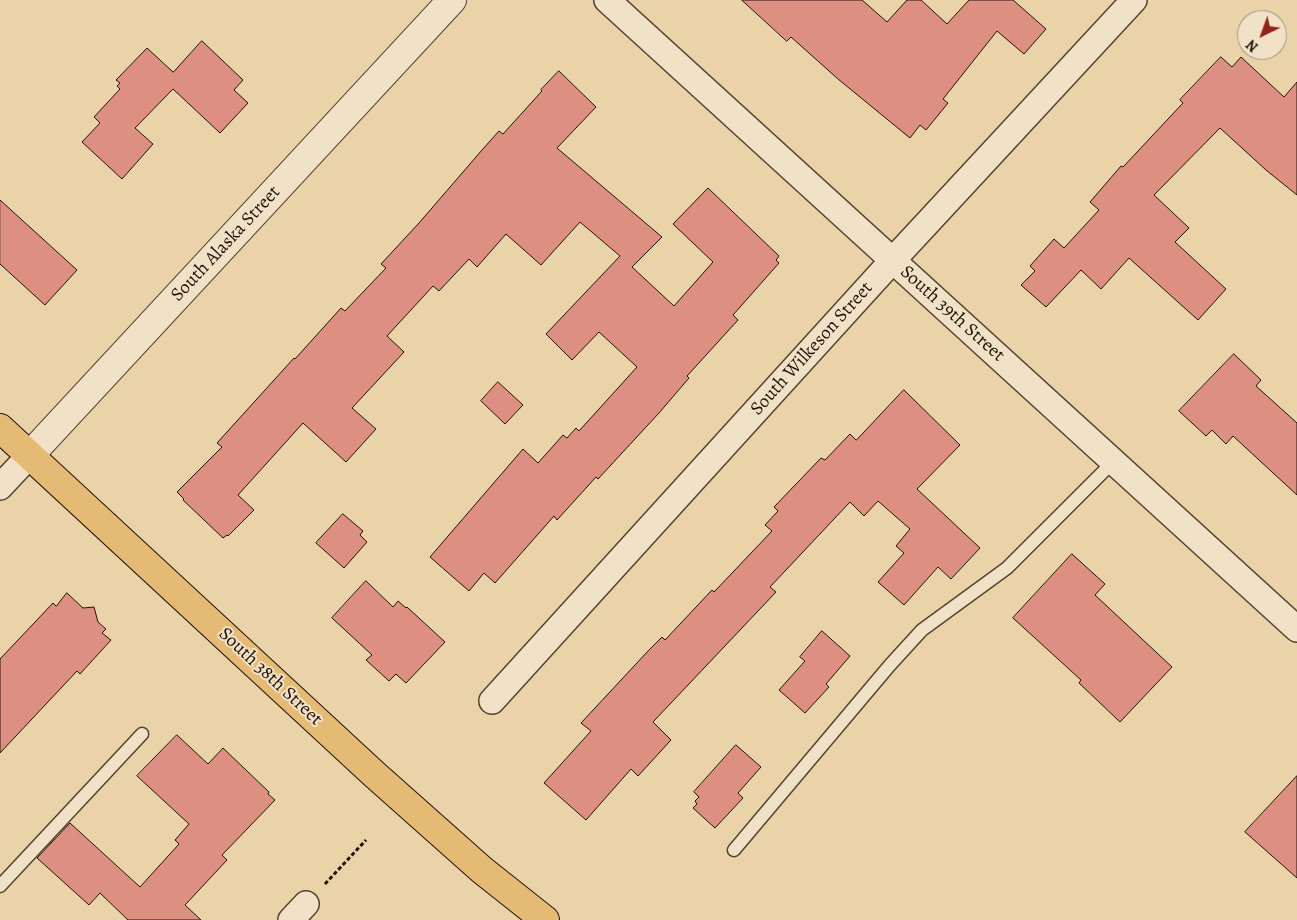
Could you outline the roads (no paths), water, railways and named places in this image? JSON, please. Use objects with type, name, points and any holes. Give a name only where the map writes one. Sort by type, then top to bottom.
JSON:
[{"type":"main road","name":"South 38th Street","points":[[0,428],[374,774],[482,870],[545,920]]},
{"type":"street","name":"South Alaska Street","points":[[0,487],[452,0]]},
{"type":"street","name":"South 39th Street","points":[[607,0],[1297,629]]},
{"type":"street","name":"South Wilkeson Street","points":[[492,701],[893,260],[1134,0]]},
{"type":"lane","points":[[734,850],[890,665],[922,630],[1007,568],[1114,461]]},
{"type":"lane","points":[[0,886],[142,734]]}]
